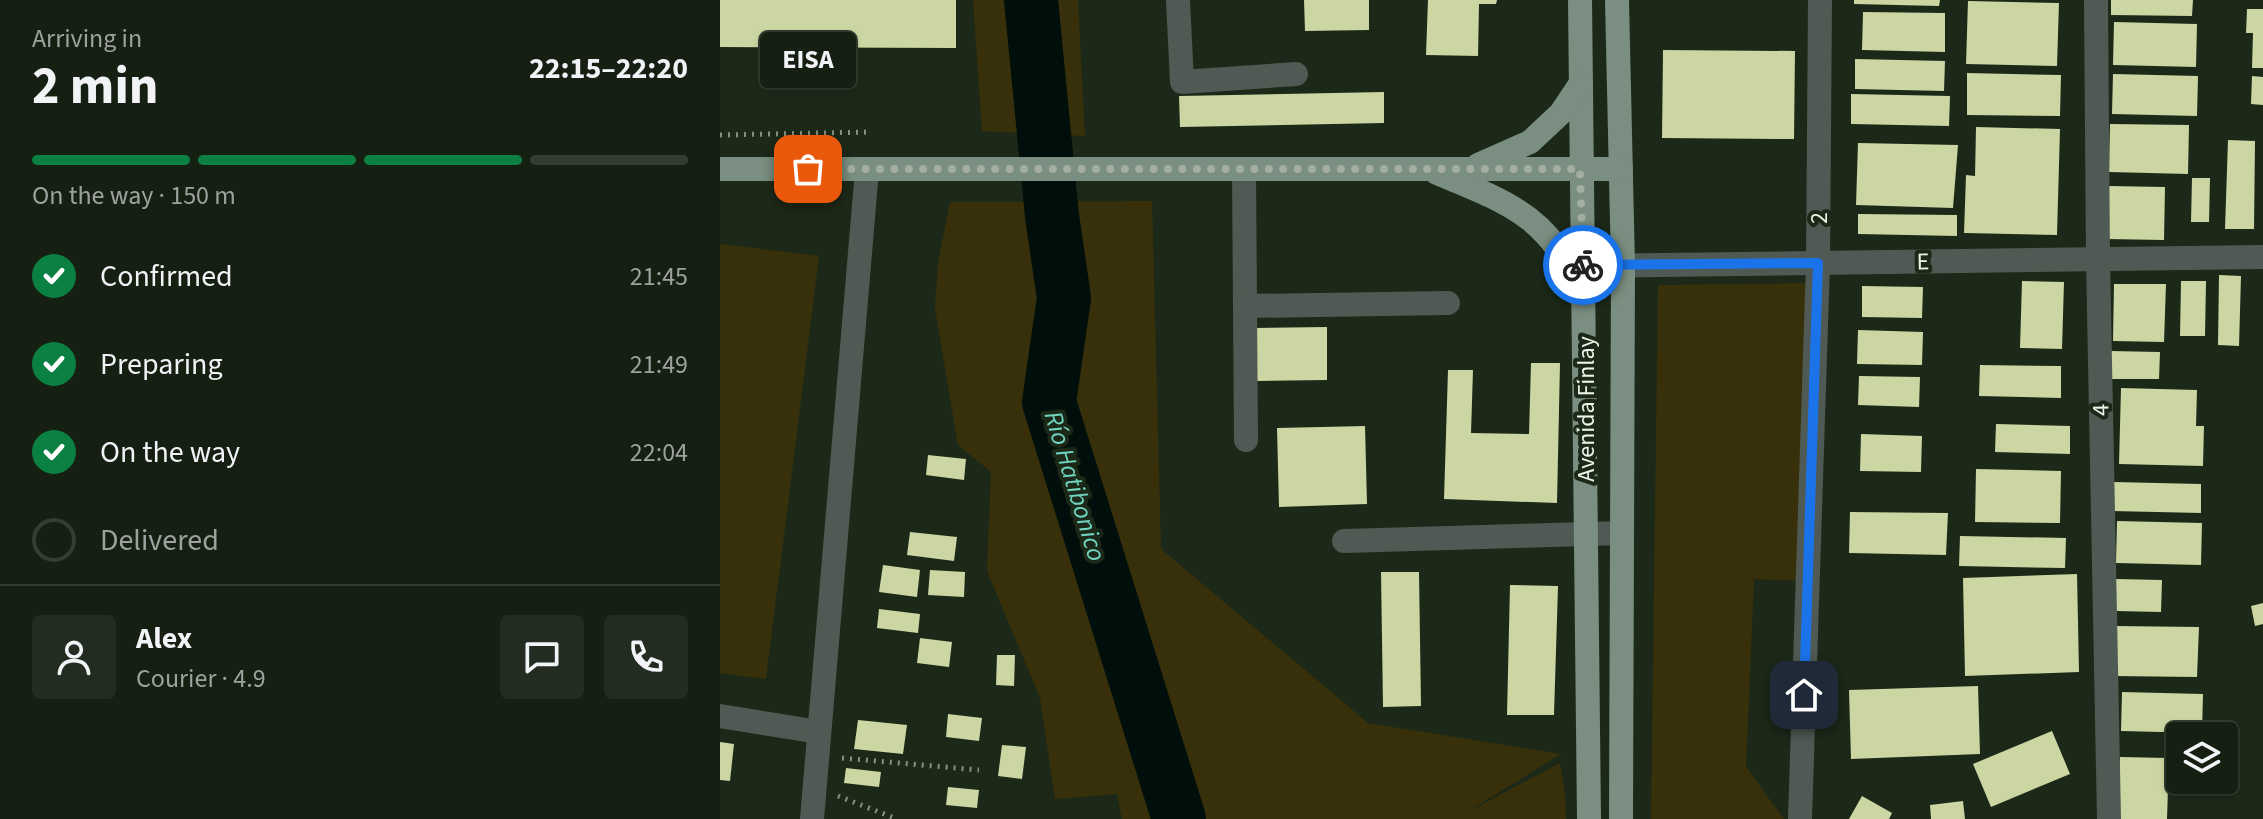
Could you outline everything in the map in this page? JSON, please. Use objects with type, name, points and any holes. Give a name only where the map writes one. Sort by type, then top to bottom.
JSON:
[{"type":"main road","name":"Avenida Finlay","points":[[1580,0],[1589,819]]},
{"type":"main road","name":"Avenida Finlay","points":[[1617,0],[1623,266],[1621,819]]},
{"type":"main road","points":[[1469,169],[1530,142],[1561,113],[1581,83]]},
{"type":"main road","points":[[720,169],[1621,169]]},
{"type":"main road","points":[[1427,169],[1506,202],[1548,234],[1574,278],[1585,319]]},
{"type":"street","points":[[1178,0],[1182,82],[1296,74]]},
{"type":"street","name":"2","points":[[1800,819],[1818,263],[1820,0]]},
{"type":"street","name":"4","points":[[2096,0],[2109,819]]},
{"type":"street","points":[[1244,169],[1246,440]]},
{"type":"street","points":[[812,819],[867,170]]},
{"type":"street","name":"E","points":[[1583,266],[2263,257]]},
{"type":"street","points":[[1245,306],[1448,303]]},
{"type":"street","points":[[1344,541],[1622,533]]},
{"type":"street","points":[[720,716],[818,744]]},
{"type":"path","points":[[720,135],[871,132]]},
{"type":"path","points":[[818,744],[979,770]]},
{"type":"path","points":[[814,787],[897,819]]},
{"type":"shaded area","points":[[973,0],[1078,0],[1085,136],[982,131]]},
{"type":"shaded area","points":[[1152,201],[1161,549],[1368,723],[1561,754],[1464,814],[1560,763],[1566,819],[1122,819],[1117,794],[1055,799],[1040,698],[987,571],[991,472],[958,445],[935,308],[938,263],[950,202]]},
{"type":"shaded area","points":[[720,244],[819,256],[766,679],[720,673]]},
{"type":"shaded area","points":[[1809,283],[1802,581],[1754,579],[1746,767],[1784,819],[1651,819],[1658,285]]},
{"type":"building","points":[[720,0],[956,0],[956,48],[720,47]]},
{"type":"building","points":[[1304,0],[1369,0],[1369,30],[1305,31]]},
{"type":"building","points":[[1428,0],[1497,0],[1496,4],[1479,4],[1478,56],[1426,55]]},
{"type":"building","points":[[1854,0],[1940,0],[1939,6],[1854,4]]},
{"type":"building","points":[[2111,0],[2193,0],[2192,16],[2111,15]]},
{"type":"building","points":[[1968,1],[2059,3],[2057,66],[1966,64]]},
{"type":"building","points":[[2247,9],[2263,9],[2263,68],[2252,68],[2253,33],[2246,33]]},
{"type":"building","points":[[1863,12],[1945,13],[1945,52],[1862,50]]},
{"type":"building","points":[[2114,22],[2197,24],[2196,67],[2113,65]]},
{"type":"building","points":[[1663,50],[1795,51],[1794,139],[1662,138]]},
{"type":"building","points":[[1855,59],[1945,61],[1944,91],[1855,89]]},
{"type":"building","points":[[1967,73],[2061,75],[2060,116],[1967,115]]},
{"type":"building","points":[[2113,74],[2198,76],[2197,116],[2112,114]]},
{"type":"building","points":[[2252,76],[2263,77],[2263,105],[2251,104]]},
{"type":"building","points":[[1384,92],[1384,123],[1180,127],[1179,96]]},
{"type":"building","points":[[1851,94],[1950,96],[1949,126],[1851,124]]},
{"type":"building","points":[[2110,124],[2189,125],[2188,174],[2109,172]]},
{"type":"building","points":[[1976,127],[2060,129],[2057,235],[1964,233],[1966,175],[1975,176]]},
{"type":"building","points":[[2228,140],[2255,141],[2254,229],[2225,229]]},
{"type":"building","points":[[1858,143],[1958,145],[1953,208],[1856,205]]},
{"type":"building","points":[[2192,178],[2210,178],[2209,222],[2191,222]]},
{"type":"building","points":[[2108,186],[2165,187],[2164,240],[2107,239]]},
{"type":"building","points":[[1858,214],[1957,215],[1957,236],[1858,234]]},
{"type":"building","points":[[2219,275],[2241,276],[2239,346],[2218,345]]},
{"type":"building","points":[[2022,281],[2064,282],[2062,349],[2020,348]]},
{"type":"building","points":[[2181,281],[2206,281],[2205,336],[2180,336]]},
{"type":"building","points":[[2114,284],[2166,284],[2164,342],[2113,341]]},
{"type":"building","points":[[1862,286],[1923,287],[1922,318],[1862,317]]},
{"type":"building","points":[[1327,327],[1327,380],[1255,381],[1254,328]]},
{"type":"building","points":[[1858,330],[1923,332],[1922,365],[1857,364]]},
{"type":"building","points":[[2111,351],[2160,352],[2159,379],[2110,379]]},
{"type":"building","points":[[1531,363],[1560,363],[1557,503],[1444,499],[1448,370],[1473,370],[1471,433],[1529,434]]},
{"type":"building","points":[[1980,365],[2061,366],[2061,398],[1979,396]]},
{"type":"building","points":[[1859,376],[1920,377],[1919,407],[1858,405]]},
{"type":"building","points":[[2121,388],[2197,390],[2196,426],[2204,426],[2203,466],[2119,464]]},
{"type":"building","points":[[1996,424],[2070,426],[2070,454],[1995,452]]},
{"type":"building","points":[[1365,426],[1367,504],[1279,507],[1277,428]]},
{"type":"building","points":[[1861,434],[1922,436],[1921,472],[1860,471]]},
{"type":"building","points":[[928,455],[966,459],[964,480],[926,475]]},
{"type":"building","points":[[1976,469],[2061,471],[2060,523],[1975,522]]},
{"type":"building","points":[[2113,482],[2201,484],[2201,513],[2112,511]]},
{"type":"building","points":[[1850,512],[1948,513],[1946,555],[1849,553]]},
{"type":"building","points":[[2117,521],[2202,523],[2201,565],[2116,563]]},
{"type":"building","points":[[910,532],[957,537],[954,561],[907,555]]},
{"type":"building","points":[[1960,536],[2066,538],[2065,568],[1959,566]]},
{"type":"building","points":[[883,565],[920,570],[917,597],[879,592]]},
{"type":"building","points":[[930,570],[965,572],[964,597],[928,595]]},
{"type":"building","points":[[1381,572],[1419,572],[1421,706],[1383,707]]},
{"type":"building","points":[[2077,574],[2079,672],[1965,676],[1963,578]]},
{"type":"building","points":[[2116,579],[2162,580],[2161,612],[2116,611]]},
{"type":"building","points":[[1510,585],[1558,586],[1554,715],[1507,715]]},
{"type":"building","points":[[2263,603],[2263,624],[2255,626],[2251,606]]},
{"type":"building","points":[[879,609],[920,614],[918,633],[877,628]]},
{"type":"building","points":[[2115,626],[2199,627],[2197,677],[2113,676]]},
{"type":"building","points":[[920,638],[952,642],[949,667],[917,663]]},
{"type":"building","points":[[997,655],[1015,655],[1014,686],[996,685]]},
{"type":"building","points":[[1978,686],[1980,754],[1851,759],[1849,690]]},
{"type":"building","points":[[2122,692],[2203,694],[2202,722],[2166,722],[2166,732],[2121,731]]},
{"type":"building","points":[[948,714],[982,718],[979,741],[946,737]]},
{"type":"building","points":[[858,720],[907,725],[903,754],[854,749]]},
{"type":"building","points":[[2052,731],[2070,774],[1991,807],[1973,764]]},
{"type":"building","points":[[720,742],[734,744],[730,781],[720,780]]},
{"type":"building","points":[[1002,745],[1026,747],[1022,779],[998,776]]},
{"type":"building","points":[[2120,757],[2166,758],[2167,819],[2118,819]]},
{"type":"building","points":[[846,768],[881,772],[879,787],[844,783]]},
{"type":"building","points":[[948,787],[979,790],[977,808],[946,805]]},
{"type":"building","points":[[1862,796],[1892,813],[1889,819],[1849,819]]},
{"type":"building","points":[[1963,801],[1965,819],[1931,819],[1930,805]]},
{"type":"waterway","name":"Río Hatibonico","points":[[1031,0],[1052,216],[1064,298],[1049,402],[1179,819]]},
{"type":"way so far","points":[[808,169],[1580,169],[1583,265]]},
{"type":"place","name":"EISA","points":[[808,169]]},
{"type":"route","points":[[1583,265],[1818,263],[1804,695]]}]
